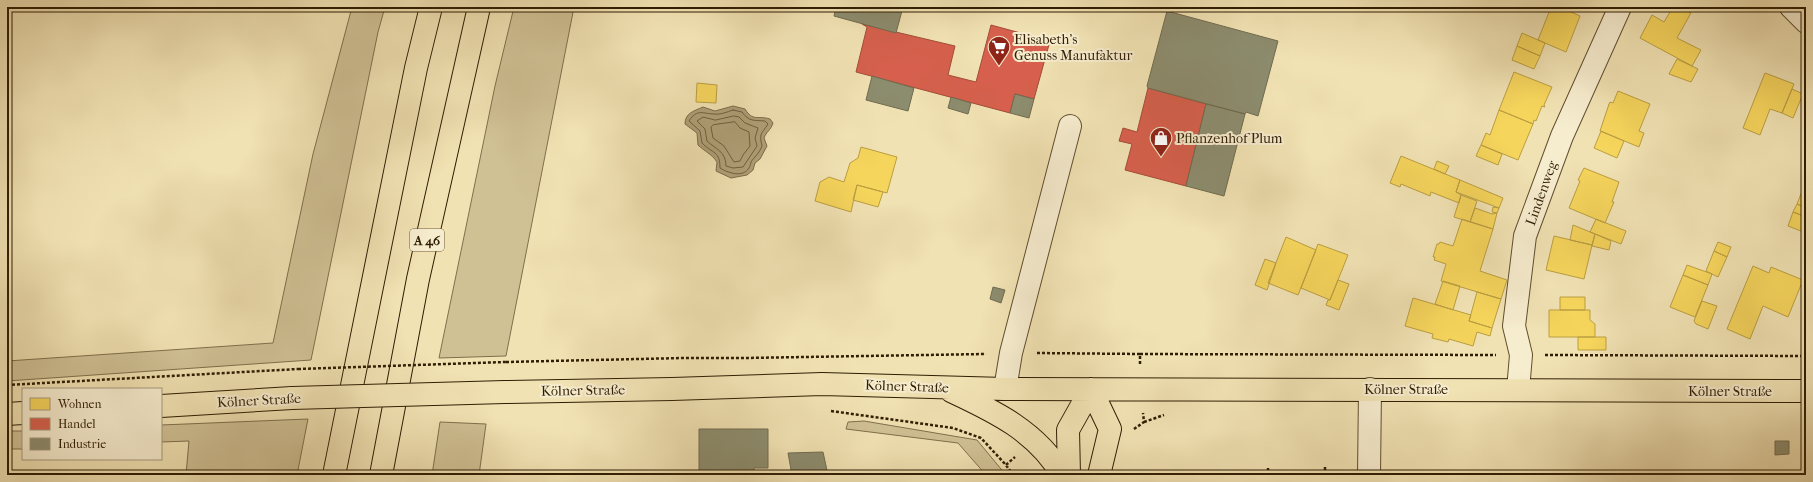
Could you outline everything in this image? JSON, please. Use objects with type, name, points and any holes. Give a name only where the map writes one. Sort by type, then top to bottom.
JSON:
[{"type":"main road","points":[[334,475],[416,68],[432,7]]},
{"type":"main road","name":"A 46","points":[[381,475],[420,271],[479,7]]},
{"type":"main road","name":"Kölner Straße","points":[[162,406],[292,398],[822,384],[1006,389],[1806,391]]},
{"type":"main road","points":[[942,387],[1009,420],[1035,440],[1054,460],[1062,475]]},
{"type":"main road","points":[[1069,475],[1068,430],[1091,389]]},
{"type":"main road","points":[[1091,389],[1110,430],[1099,475]]},
{"type":"main road","points":[[7,414],[22,414]]},
{"type":"street","name":"Lindenweg","points":[[1518,390],[1521,355],[1514,326],[1525,236],[1562,136],[1620,7]]},
{"type":"street","points":[[1791,7],[1806,22]]},
{"type":"street","points":[[1006,389],[1011,353],[1070,126]]},
{"type":"street","points":[[1369,475],[1370,389]]},
{"type":"path","points":[[1140,354],[1806,356]]},
{"type":"path","points":[[7,386],[298,369],[506,362],[846,355]]},
{"type":"path","points":[[829,410],[953,428],[981,438],[1006,465],[1013,475]]},
{"type":"path","points":[[1325,467],[1325,475]]},
{"type":"path","points":[[1268,468],[1268,475]]},
{"type":"shaded area","points":[[352,7],[385,7],[378,32],[311,360],[7,381],[7,361],[273,343],[313,154]]},
{"type":"shaded area","points":[[514,7],[574,7],[506,356],[439,358],[495,86]]},
{"type":"shaded area","points":[[308,419],[297,475],[186,475],[189,441],[162,442],[162,425]]},
{"type":"shaded area","points":[[864,421],[977,440],[1006,475],[986,475],[958,443],[846,429],[848,422]]},
{"type":"shaded area","points":[[440,422],[486,424],[479,475],[432,475]]},
{"type":"shaded area","points":[[7,431],[22,431],[22,449],[7,449]]},
{"type":"water","points":[[733,106],[745,109],[753,117],[770,119],[773,123],[764,138],[767,146],[760,159],[755,163],[753,170],[747,175],[731,178],[716,171],[717,162],[698,145],[697,133],[685,124],[685,120],[693,111],[703,107],[715,111]]},
{"type":"building: Wohnen","points":[[1551,7],[1560,7],[1580,16],[1566,52],[1538,40]]},
{"type":"building: Wohnen","points":[[1673,7],[1680,7],[1691,13],[1677,38],[1701,50],[1692,66],[1640,38],[1652,15],[1664,22]]},
{"type":"building: Wohnen","points":[[1522,33],[1545,43],[1540,56],[1517,46]]},
{"type":"building: Wohnen","points":[[1517,46],[1540,56],[1534,69],[1512,60]]},
{"type":"building: Wohnen","points":[[1677,59],[1698,69],[1691,82],[1669,74]]},
{"type":"building: Wohnen","points":[[1514,72],[1552,87],[1544,105],[1545,107],[1542,106],[1536,121],[1534,120],[1533,124],[1499,110]]},
{"type":"building: Wohnen","points":[[1765,73],[1794,84],[1782,113],[1770,109],[1760,135],[1743,128]]},
{"type":"building: Wohnen","points":[[697,83],[717,85],[716,103],[696,102]]},
{"type":"building: Wohnen","points":[[1792,89],[1803,94],[1793,118],[1782,113]]},
{"type":"building: Wohnen","points":[[1618,91],[1650,104],[1639,131],[1644,133],[1639,147],[1600,131],[1609,104],[1610,102],[1613,103]]},
{"type":"building: Wohnen","points":[[1499,110],[1533,124],[1518,160],[1481,145],[1486,133],[1490,135]]},
{"type":"building: Wohnen","points":[[1601,131],[1624,141],[1617,158],[1594,148]]},
{"type":"building: Wohnen","points":[[1481,145],[1502,154],[1498,165],[1476,156]]},
{"type":"building: Wohnen","points":[[861,147],[897,157],[887,193],[857,185],[851,212],[815,201],[820,182],[829,177],[844,182],[850,163],[858,158]]},
{"type":"building: Wohnen","points":[[1401,156],[1460,180],[1456,192],[1461,195],[1459,203],[1431,192],[1430,196],[1401,184],[1400,187],[1390,183]]},
{"type":"building: Wohnen","points":[[1437,161],[1449,166],[1445,174],[1434,169]]},
{"type":"building: Wohnen","points":[[1584,168],[1619,182],[1612,202],[1614,202],[1605,223],[1569,208],[1580,181],[1578,180]]},
{"type":"building: Wohnen","points":[[1460,180],[1503,198],[1499,208],[1456,192]]},
{"type":"building: Wohnen","points":[[1806,181],[1806,208],[1797,204]]},
{"type":"building: Wohnen","points":[[857,185],[883,192],[878,207],[853,200]]},
{"type":"building: Wohnen","points":[[1461,195],[1477,201],[1470,222],[1454,217]]},
{"type":"building: Wohnen","points":[[1797,204],[1806,208],[1806,217],[1793,212]]},
{"type":"building: Wohnen","points":[[1493,207],[1499,208],[1497,213],[1492,212]]},
{"type":"building: Wohnen","points":[[1475,208],[1492,214],[1497,213],[1493,229],[1470,222]]},
{"type":"building: Wohnen","points":[[1793,212],[1806,217],[1806,233],[1788,226]]},
{"type":"building: Wohnen","points":[[1462,219],[1493,229],[1480,271],[1507,280],[1501,299],[1441,281],[1446,264],[1434,260],[1435,257],[1433,257],[1437,244],[1440,242],[1453,246]]},
{"type":"building: Wohnen","points":[[1596,219],[1626,231],[1621,244],[1590,232]]},
{"type":"building: Wohnen","points":[[1573,225],[1595,234],[1592,245],[1570,240]]},
{"type":"building: Wohnen","points":[[1595,234],[1611,241],[1609,250],[1592,246]]},
{"type":"building: Wohnen","points":[[1554,236],[1592,245],[1584,279],[1546,270]]},
{"type":"building: Wohnen","points":[[1286,237],[1316,250],[1298,295],[1268,283]]},
{"type":"building: Wohnen","points":[[1718,242],[1731,247],[1727,257],[1714,251]]},
{"type":"building: Wohnen","points":[[1318,244],[1348,255],[1330,300],[1301,288]]},
{"type":"building: Wohnen","points":[[1714,251],[1727,257],[1718,277],[1706,271]]},
{"type":"building: Wohnen","points":[[1265,259],[1276,263],[1267,290],[1255,285]]},
{"type":"building: Wohnen","points":[[1687,265],[1712,274],[1708,285],[1683,275]]},
{"type":"building: Wohnen","points":[[1753,266],[1769,273],[1771,267],[1803,280],[1788,317],[1763,306],[1750,339],[1727,329]]},
{"type":"building: Wohnen","points":[[1683,275],[1708,285],[1695,317],[1670,307]]},
{"type":"building: Wohnen","points":[[1338,280],[1349,284],[1339,310],[1326,305],[1328,300],[1330,300]]},
{"type":"building: Wohnen","points":[[1443,281],[1460,286],[1453,310],[1435,304]]},
{"type":"building: Wohnen","points":[[1477,292],[1501,299],[1492,328],[1469,321]]},
{"type":"building: Wohnen","points":[[1560,297],[1585,297],[1585,310],[1560,310]]},
{"type":"building: Wohnen","points":[[1413,298],[1471,315],[1469,321],[1492,328],[1490,336],[1477,332],[1473,346],[1449,339],[1448,342],[1432,338],[1433,334],[1405,326]]},
{"type":"building: Wohnen","points":[[1702,301],[1717,306],[1708,329],[1696,324],[1694,321]]},
{"type":"building: Wohnen","points":[[1549,310],[1590,310],[1590,320],[1595,324],[1595,337],[1549,337]]},
{"type":"building: Wohnen","points":[[1578,337],[1606,337],[1606,350],[1578,350]]},
{"type":"building: Handel","points":[[862,24],[955,46],[948,75],[976,82],[991,25],[1050,41],[1034,99],[1015,94],[1010,113],[856,72],[867,27]]},
{"type":"building: Handel","points":[[1148,88],[1206,104],[1186,186],[1125,170],[1132,144],[1119,141],[1123,128],[1137,132]]},
{"type":"building: Industrie","points":[[836,7],[903,7],[896,33],[834,16]]},
{"type":"building: Industrie","points":[[1231,7],[1243,7],[1242,10]]},
{"type":"building: Industrie","points":[[1167,11],[1278,41],[1258,116],[1246,112],[1245,114],[1148,88],[1147,86]]},
{"type":"building: Industrie","points":[[872,76],[914,88],[908,111],[866,100]]},
{"type":"building: Industrie","points":[[1015,94],[1034,99],[1029,118],[1010,113]]},
{"type":"building: Industrie","points":[[951,97],[971,103],[968,114],[948,108]]},
{"type":"building: Industrie","points":[[1206,104],[1245,114],[1224,196],[1186,186]]},
{"type":"building: Industrie","points":[[993,287],[1005,290],[1001,303],[990,299]]},
{"type":"building: Industrie","points":[[699,429],[768,429],[768,468],[754,468],[754,475],[699,475]]},
{"type":"building: Industrie","points":[[1775,441],[1789,441],[1789,454],[1775,455]]},
{"type":"building: Industrie","points":[[823,452],[828,475],[792,475],[788,453]]},
{"type":"place","name":"Elisabeth’s Genuss Manufaktur","points":[[999,66]]},
{"type":"place","name":"Pflanzenhof Plum","points":[[1161,158]]}]
